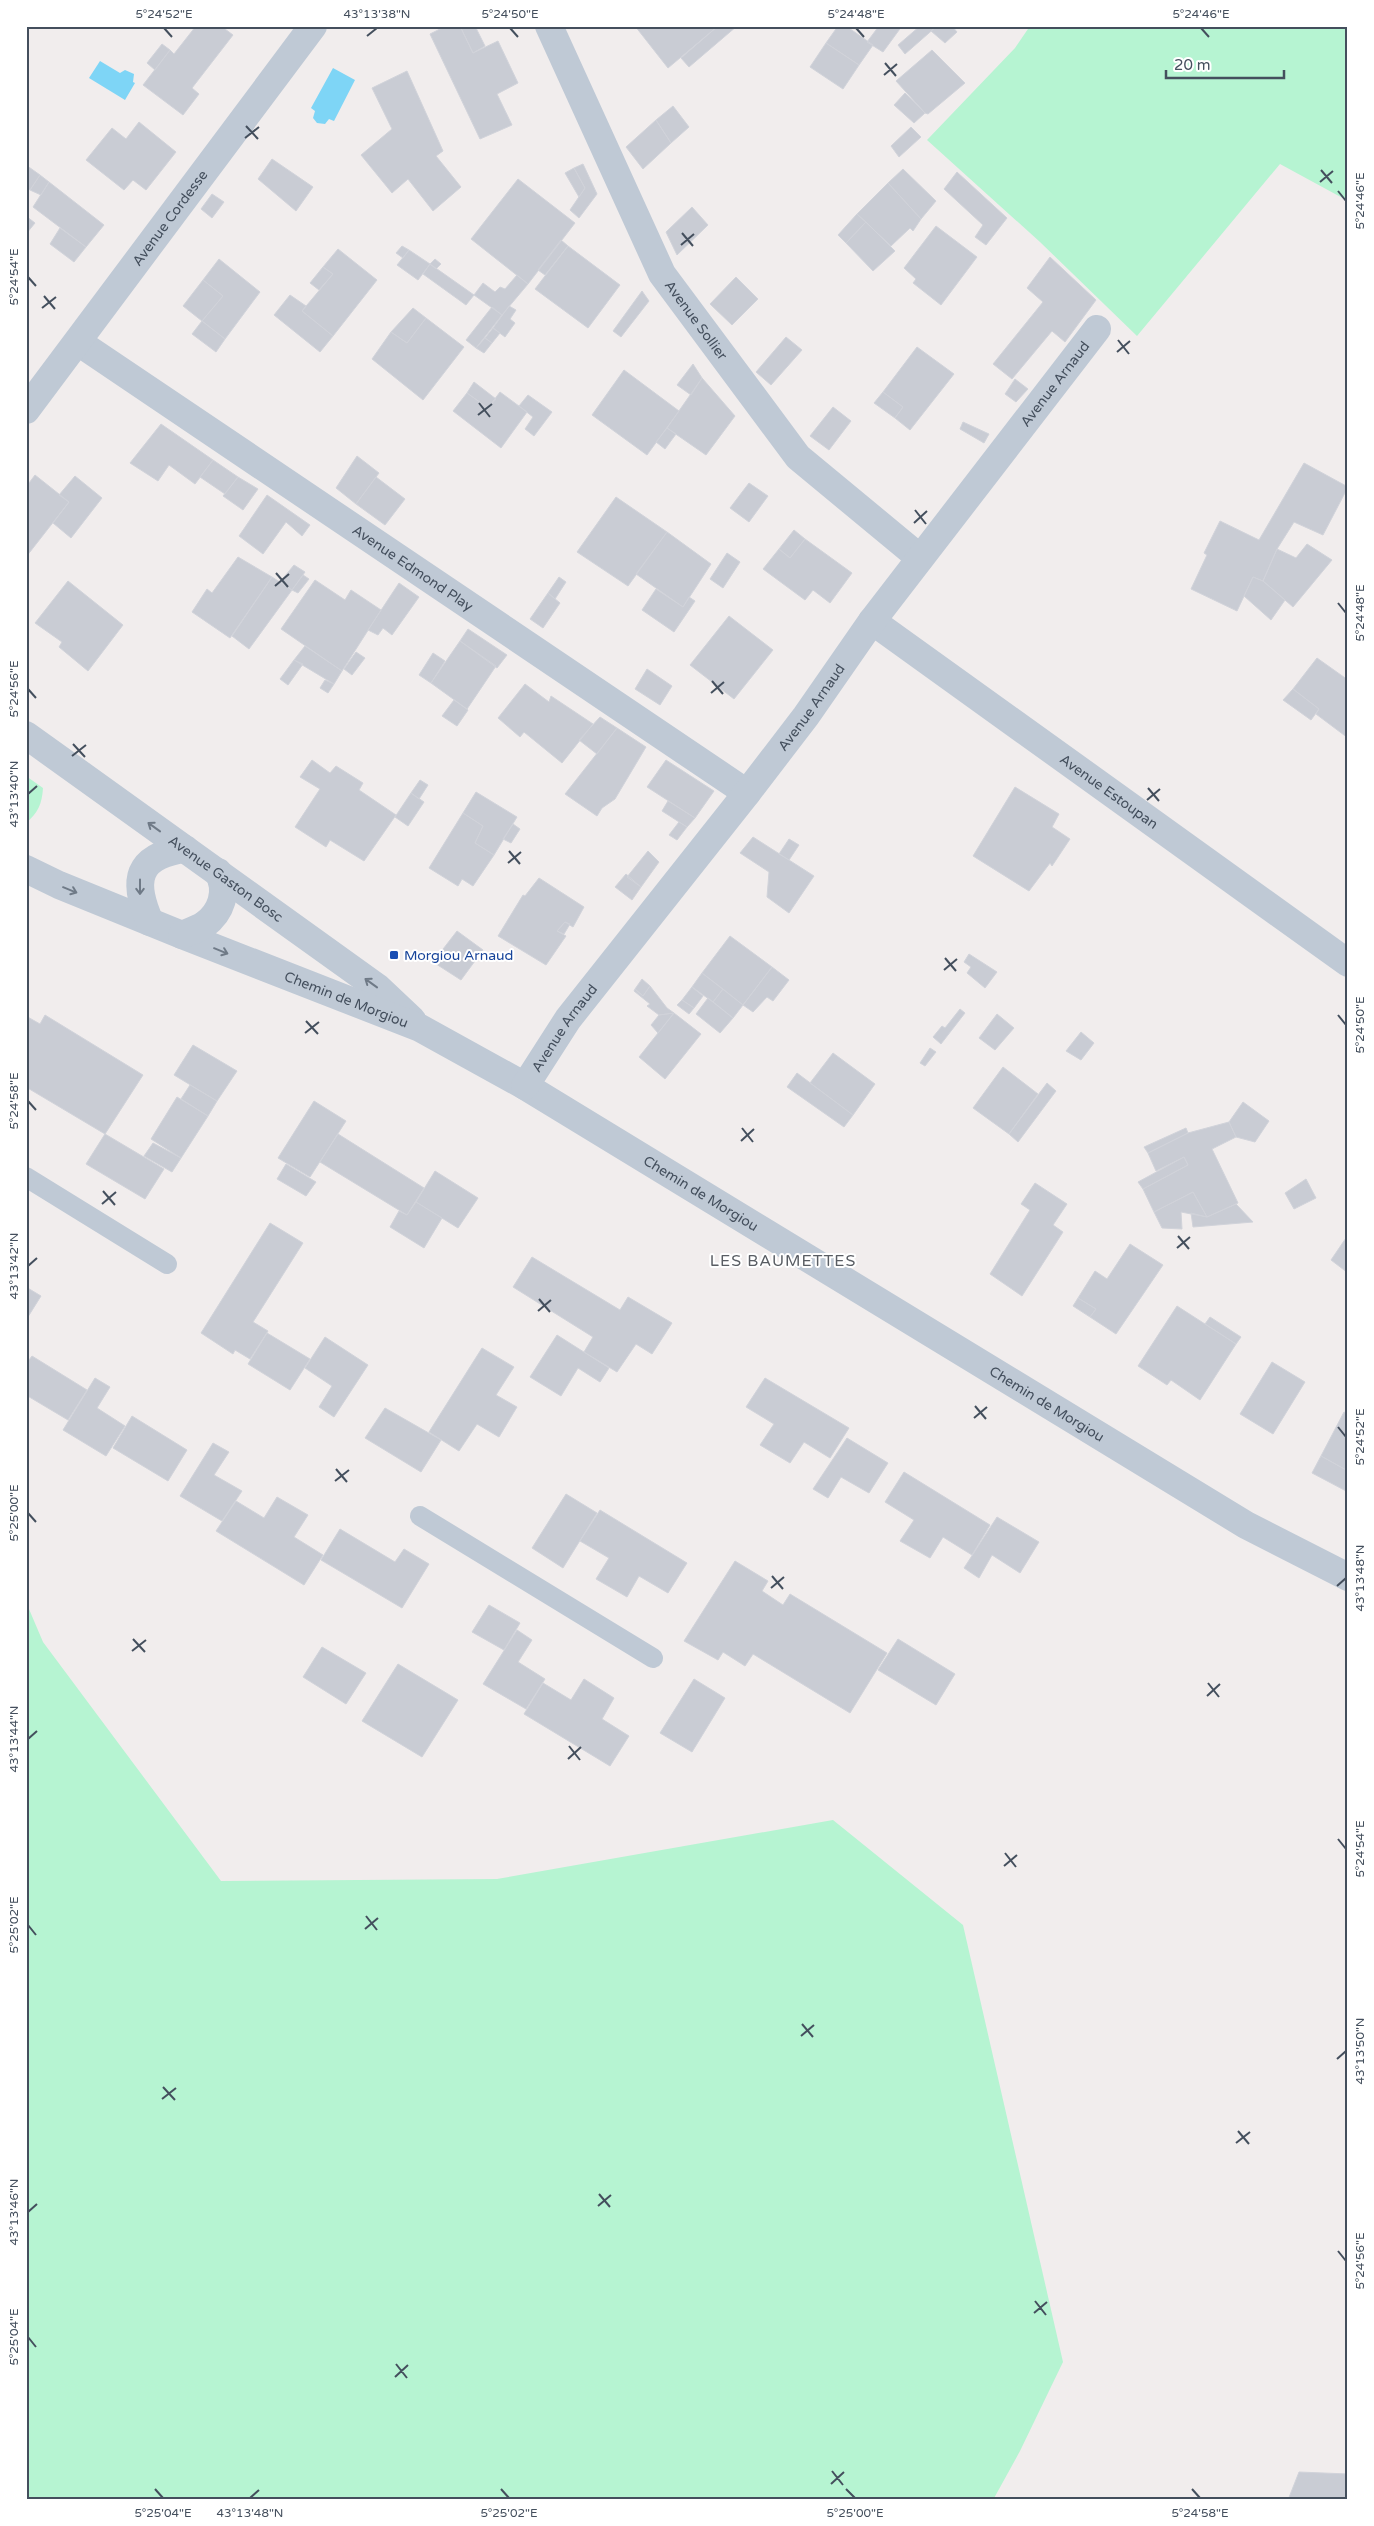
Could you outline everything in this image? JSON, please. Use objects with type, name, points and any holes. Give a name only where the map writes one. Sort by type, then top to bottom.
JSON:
[{"type":"street","name":"Avenue Cordesse","points":[[26,410],[313,26]]},
{"type":"street","name":"Avenue Sollier","points":[[549,26],[662,274],[798,457],[920,558]]},
{"type":"street","name":"Avenue Arnaud","points":[[525,1086],[568,1020],[806,716],[920,558],[1097,329]]},
{"type":"street","name":"Avenue Edmond Play","points":[[78,342],[307,494],[747,793]]},
{"type":"street","name":"Avenue Estoupan","points":[[872,622],[1348,963]]},
{"type":"street","name":"Avenue Gaston Bosc","points":[[26,735],[377,987],[420,1028]]},
{"type":"street","points":[[150,922],[140,901],[138,881],[149,863],[165,852],[185,849]]},
{"type":"street","name":"Chemin de Morgiou","points":[[26,869],[59,885],[327,994],[420,1028],[525,1086],[1246,1525],[1348,1577]]},
{"type":"street","points":[[182,935],[204,925],[216,912],[224,894],[223,881],[218,872]]},
{"type":"lane","points":[[26,1177],[166,1264]]},
{"type":"lane","points":[[420,1516],[653,1658]]},
{"type":"green space","points":[[1030,26],[1348,26],[1348,201],[1280,164],[1137,336],[1040,242],[927,140],[1015,48]]},
{"type":"green space","points":[[26,776],[43,788],[39,808],[26,823]]},
{"type":"green space","points":[[26,1602],[43,1642],[221,1881],[497,1879],[833,1820],[963,1925],[1063,2362],[1020,2451],[993,2500],[26,2500]]},
{"type":"water","points":[[100,61],[120,73],[125,70],[134,74],[133,82],[135,83],[125,100],[89,78]]},
{"type":"water","points":[[333,68],[355,80],[334,121],[329,119],[325,124],[317,123],[313,118],[315,111],[311,108]]},
{"type":"building","points":[[196,26],[221,26],[233,35],[192,88],[199,94],[183,115],[143,85],[170,50],[174,54]]},
{"type":"building","points":[[446,26],[460,26],[473,53],[498,41],[518,83],[497,94],[512,125],[480,139],[430,34]]},
{"type":"building","points":[[460,26],[475,26],[485,46],[473,53]]},
{"type":"building","points":[[635,26],[718,26],[668,68]]},
{"type":"building","points":[[718,26],[737,26],[689,67],[681,58]]},
{"type":"building","points":[[838,26],[846,26],[873,45],[859,65],[826,43]]},
{"type":"building","points":[[879,26],[902,26],[883,52],[867,42]]},
{"type":"building","points":[[920,26],[937,26],[905,54],[898,45]]},
{"type":"building","points":[[937,26],[952,26],[957,32],[945,43],[931,31]]},
{"type":"building","points":[[826,43],[859,65],[843,89],[810,67]]},
{"type":"building","points":[[162,44],[170,50],[155,70],[147,63]]},
{"type":"building","points":[[932,50],[965,83],[928,114],[896,81]]},
{"type":"building","points":[[407,71],[443,151],[436,156],[461,187],[433,211],[408,179],[392,193],[361,155],[392,129],[372,88]]},
{"type":"building","points":[[905,93],[925,113],[914,123],[894,105]]},
{"type":"building","points":[[673,106],[689,127],[671,143],[656,120]]},
{"type":"building","points":[[656,120],[671,143],[643,169],[626,147]]},
{"type":"building","points":[[139,122],[176,152],[146,190],[133,180],[124,190],[86,160],[112,128],[126,139]]},
{"type":"building","points":[[911,127],[921,137],[899,157],[891,146]]},
{"type":"building","points":[[272,159],[313,187],[296,211],[258,179]]},
{"type":"building","points":[[583,164],[597,194],[579,218],[570,210],[585,188],[574,168]]},
{"type":"building","points":[[26,165],[40,175],[30,190],[26,187]]},
{"type":"building","points":[[574,168],[585,188],[579,197],[565,173]]},
{"type":"building","points":[[903,169],[936,201],[921,219],[888,183]]},
{"type":"building","points":[[957,172],[1007,218],[986,245],[975,237],[983,225],[944,189]]},
{"type":"building","points":[[40,175],[49,182],[41,195],[30,190]]},
{"type":"building","points":[[518,179],[575,223],[528,284],[471,239]]},
{"type":"building","points":[[49,182],[104,225],[86,247],[33,207]]},
{"type":"building","points":[[888,183],[921,219],[913,231],[910,228],[891,246],[857,214]]},
{"type":"building","points":[[212,194],[224,202],[212,218],[201,209]]},
{"type":"building","points":[[692,207],[708,225],[677,255],[666,232]]},
{"type":"building","points":[[857,214],[866,222],[846,243],[838,235]]},
{"type":"building","points":[[26,216],[35,223],[26,234]]},
{"type":"building","points":[[866,222],[895,251],[873,271],[846,243]]},
{"type":"building","points":[[936,226],[977,257],[941,305],[913,283],[916,279],[904,268]]},
{"type":"building","points":[[60,228],[86,247],[74,262],[50,244]]},
{"type":"building","points":[[561,240],[568,246],[545,275],[538,270]]},
{"type":"building","points":[[402,246],[409,250],[403,258],[396,253]]},
{"type":"building","points":[[568,246],[620,285],[588,328],[535,289]]},
{"type":"building","points":[[338,249],[377,280],[333,336],[302,311],[333,274],[323,267]]},
{"type":"building","points":[[409,250],[430,264],[418,280],[397,265]]},
{"type":"building","points":[[1050,257],[1096,300],[1065,342],[1052,331],[1012,379],[993,364],[1043,302],[1027,288]]},
{"type":"building","points":[[219,259],[260,292],[225,339],[202,321],[223,296],[203,280]]},
{"type":"building","points":[[435,259],[441,264],[436,269],[430,264]]},
{"type":"building","points":[[430,264],[474,295],[466,305],[423,274]]},
{"type":"building","points":[[323,267],[333,274],[319,290],[310,283]]},
{"type":"building","points":[[517,275],[528,284],[502,315],[474,295],[483,283],[495,292],[500,287],[505,289]]},
{"type":"building","points":[[736,277],[758,299],[732,325],[710,304]]},
{"type":"building","points":[[203,280],[223,296],[202,321],[183,306]]},
{"type":"building","points":[[642,291],[649,301],[621,337],[613,331]]},
{"type":"building","points":[[290,295],[306,306],[302,311],[333,336],[320,352],[274,315]]},
{"type":"building","points":[[509,306],[516,310],[510,319],[515,323],[505,337],[493,328]]},
{"type":"building","points":[[492,307],[502,315],[476,348],[466,340]]},
{"type":"building","points":[[413,308],[426,318],[407,343],[391,332]]},
{"type":"building","points":[[426,318],[464,347],[423,400],[372,359],[391,332],[407,343]]},
{"type":"building","points":[[202,321],[225,339],[216,352],[192,334]]},
{"type":"building","points":[[493,328],[500,333],[492,343],[485,338]]},
{"type":"building","points":[[786,337],[802,350],[771,385],[756,372]]},
{"type":"building","points":[[485,338],[492,343],[484,353],[476,348]]},
{"type":"building","points":[[917,347],[954,374],[910,430],[895,418],[903,407],[883,392]]},
{"type":"building","points":[[693,364],[702,378],[691,395],[677,385]]},
{"type":"building","points":[[624,370],[679,411],[647,455],[592,415]]},
{"type":"building","points":[[702,378],[735,416],[706,455],[667,428]]},
{"type":"building","points":[[1015,379],[1028,389],[1016,402],[1005,394]]},
{"type":"building","points":[[474,382],[496,399],[488,408],[467,393]]},
{"type":"building","points":[[500,392],[527,412],[501,448],[453,411],[467,393],[488,408]]},
{"type":"building","points":[[883,392],[903,407],[895,418],[874,403]]},
{"type":"building","points":[[528,395],[552,412],[534,436],[525,429],[533,417],[519,406]]},
{"type":"building","points":[[833,407],[851,421],[829,450],[810,436]]},
{"type":"building","points":[[963,422],[989,434],[984,443],[960,429]]},
{"type":"building","points":[[161,424],[213,460],[195,484],[169,465],[158,481],[130,463]]},
{"type":"building","points":[[667,428],[676,434],[665,449],[656,442]]},
{"type":"building","points":[[357,456],[379,473],[356,504],[336,488]]},
{"type":"building","points":[[213,460],[238,477],[225,494],[200,477]]},
{"type":"building","points":[[1304,463],[1348,487],[1323,535],[1294,522],[1277,549],[1263,581],[1253,577],[1237,611],[1191,589],[1207,555],[1204,553],[1220,521],[1259,540]]},
{"type":"building","points":[[35,475],[69,502],[26,557],[26,487]]},
{"type":"building","points":[[75,476],[102,498],[71,538],[53,523],[69,502],[59,495]]},
{"type":"building","points":[[238,477],[258,489],[243,510],[223,496]]},
{"type":"building","points":[[376,477],[405,499],[385,525],[356,504]]},
{"type":"building","points":[[749,483],[768,496],[749,522],[730,508]]},
{"type":"building","points":[[267,495],[310,525],[302,536],[286,522],[263,554],[239,536]]},
{"type":"building","points":[[616,497],[667,532],[628,586],[577,552]]},
{"type":"building","points":[[794,530],[805,539],[790,558],[779,549]]},
{"type":"building","points":[[667,532],[711,564],[683,607],[636,574]]},
{"type":"building","points":[[805,539],[852,573],[830,603],[813,590],[805,600],[763,569],[779,549],[790,558]]},
{"type":"building","points":[[1307,544],[1332,560],[1293,607],[1263,581],[1277,549],[1296,558]]},
{"type":"building","points":[[727,553],[740,562],[723,588],[710,579]]},
{"type":"building","points":[[238,557],[272,577],[230,638],[192,612],[207,589],[212,593]]},
{"type":"building","points":[[294,565],[305,572],[292,590],[280,582]]},
{"type":"building","points":[[303,575],[309,579],[298,593],[292,590]]},
{"type":"building","points":[[272,577],[292,590],[249,649],[232,636]]},
{"type":"building","points":[[559,577],[566,582],[555,599],[548,593]]},
{"type":"building","points":[[1253,577],[1263,581],[1285,600],[1271,620],[1244,596]]},
{"type":"building","points":[[315,580],[345,600],[351,590],[381,610],[342,671],[281,629]]},
{"type":"building","points":[[68,581],[123,625],[88,671],[59,647],[62,642],[35,623]]},
{"type":"building","points":[[399,583],[419,597],[392,635],[383,628],[378,635],[368,630]]},
{"type":"building","points":[[656,589],[683,607],[689,597],[695,601],[674,632],[642,610]]},
{"type":"building","points":[[548,593],[560,603],[543,628],[530,619]]},
{"type":"building","points":[[729,616],[773,650],[734,699],[690,665]]},
{"type":"building","points":[[468,629],[507,655],[497,668],[460,641]]},
{"type":"building","points":[[460,641],[496,666],[467,709],[431,683]]},
{"type":"building","points":[[305,646],[342,671],[334,684],[294,660]]},
{"type":"building","points":[[356,652],[365,658],[352,675],[344,669]]},
{"type":"building","points":[[433,653],[445,661],[431,683],[419,675]]},
{"type":"building","points":[[1317,658],[1348,680],[1348,738],[1316,714],[1319,709],[1293,689]]},
{"type":"building","points":[[294,660],[303,664],[288,685],[280,679]]},
{"type":"building","points":[[647,669],[672,686],[660,705],[635,689]]},
{"type":"building","points":[[325,680],[334,684],[328,693],[320,688]]},
{"type":"building","points":[[525,684],[549,702],[551,696],[593,724],[562,763],[524,732],[520,737],[498,718]]},
{"type":"building","points":[[1293,689],[1319,709],[1311,720],[1283,700]]},
{"type":"building","points":[[454,700],[468,710],[457,726],[442,716]]},
{"type":"building","points":[[600,717],[617,728],[597,754],[579,740]]},
{"type":"building","points":[[617,728],[646,747],[615,799],[602,808],[597,816],[565,794]]},
{"type":"building","points":[[312,760],[330,773],[336,766],[363,783],[359,790],[396,815],[364,861],[330,840],[326,847],[295,827],[320,789],[300,777]]},
{"type":"building","points":[[666,760],[714,791],[695,818],[647,787]]},
{"type":"building","points":[[420,780],[428,785],[419,799],[411,793]]},
{"type":"building","points":[[1015,787],[1059,814],[1052,827],[1070,839],[1052,866],[1050,863],[1029,891],[973,856]]},
{"type":"building","points":[[476,792],[517,817],[494,855],[475,843],[483,826],[463,813]]},
{"type":"building","points":[[411,793],[424,802],[408,826],[395,817]]},
{"type":"building","points":[[668,801],[695,818],[687,827],[662,811]]},
{"type":"building","points":[[463,813],[483,826],[475,843],[494,855],[473,886],[462,879],[458,886],[429,868]]},
{"type":"building","points":[[679,822],[687,827],[677,840],[669,835]]},
{"type":"building","points":[[513,824],[520,829],[511,843],[503,839]]},
{"type":"building","points":[[753,837],[814,876],[789,913],[767,897],[769,872],[740,853]]},
{"type":"building","points":[[789,839],[799,845],[789,860],[779,854]]},
{"type":"building","points":[[648,851],[659,862],[641,887],[627,877]]},
{"type":"building","points":[[626,874],[641,887],[632,900],[615,887]]},
{"type":"building","points":[[539,878],[584,907],[573,927],[565,922],[557,931],[566,936],[546,965],[498,936],[523,895],[525,896]]},
{"type":"building","points":[[565,922],[570,924],[564,934],[557,931]]},
{"type":"building","points":[[457,931],[483,950],[461,980],[433,962]]},
{"type":"building","points":[[730,936],[772,967],[743,1005],[702,973]]},
{"type":"building","points":[[969,954],[997,972],[985,988],[967,973],[971,967],[964,962]]},
{"type":"building","points":[[772,967],[789,980],[773,1001],[767,997],[753,1012],[743,1005]]},
{"type":"building","points":[[702,973],[723,989],[713,1002],[692,987]]},
{"type":"building","points":[[642,979],[650,986],[643,996],[635,989]]},
{"type":"building","points":[[650,986],[667,1008],[674,1013],[659,1015],[647,1006],[650,1004],[634,991],[635,989],[643,996]]},
{"type":"building","points":[[692,987],[703,996],[694,1008],[682,1000]]},
{"type":"building","points":[[723,989],[743,1005],[733,1018],[713,1002]]},
{"type":"building","points":[[708,998],[733,1018],[720,1033],[696,1014]]},
{"type":"building","points":[[682,1000],[694,1008],[689,1014],[677,1005]]},
{"type":"building","points":[[960,1009],[965,1013],[941,1044],[933,1037],[942,1026],[945,1028]]},
{"type":"building","points":[[674,1013],[658,1033],[651,1025],[659,1015]]},
{"type":"building","points":[[674,1013],[701,1034],[665,1079],[639,1057]]},
{"type":"building","points":[[997,1014],[1014,1028],[995,1050],[979,1038]]},
{"type":"building","points":[[45,1015],[143,1075],[105,1134],[26,1087],[26,1016],[40,1024]]},
{"type":"building","points":[[1081,1032],[1094,1043],[1081,1060],[1066,1051]]},
{"type":"building","points":[[193,1045],[237,1071],[217,1101],[174,1075]]},
{"type":"building","points":[[930,1048],[936,1052],[925,1066],[920,1063]]},
{"type":"building","points":[[833,1053],[875,1084],[853,1115],[810,1083]]},
{"type":"building","points":[[1003,1067],[1038,1094],[1009,1134],[973,1108]]},
{"type":"building","points":[[797,1073],[853,1115],[844,1127],[787,1087]]},
{"type":"building","points":[[1047,1083],[1056,1091],[1018,1142],[1009,1134]]},
{"type":"building","points":[[190,1085],[217,1101],[208,1116],[181,1099]]},
{"type":"building","points":[[177,1097],[208,1116],[181,1158],[151,1139]]},
{"type":"building","points":[[314,1101],[346,1121],[310,1177],[278,1158]]},
{"type":"building","points":[[1243,1102],[1269,1121],[1255,1142],[1236,1137],[1229,1122]]},
{"type":"building","points":[[1229,1122],[1236,1137],[1212,1149],[1238,1203],[1207,1217],[1193,1192],[1154,1212],[1143,1189],[1188,1165],[1184,1157],[1156,1171],[1148,1153],[1188,1133]]},
{"type":"building","points":[[1186,1128],[1188,1133],[1148,1153],[1144,1147]]},
{"type":"building","points":[[105,1134],[164,1169],[145,1199],[86,1164]]},
{"type":"building","points":[[338,1134],[424,1188],[407,1215],[320,1162]]},
{"type":"building","points":[[153,1143],[181,1158],[172,1172],[144,1156]]},
{"type":"building","points":[[1184,1157],[1188,1165],[1143,1189],[1138,1182]]},
{"type":"building","points":[[286,1164],[316,1182],[306,1196],[277,1179]]},
{"type":"building","points":[[435,1171],[478,1198],[458,1228],[416,1202]]},
{"type":"building","points":[[1306,1179],[1316,1198],[1294,1209],[1285,1193]]},
{"type":"building","points":[[1035,1183],[1067,1204],[1053,1225],[1063,1232],[1022,1296],[990,1274],[1030,1210],[1021,1204]]},
{"type":"building","points":[[1193,1192],[1207,1217],[1181,1212],[1182,1229],[1162,1228],[1154,1212]]},
{"type":"building","points":[[416,1202],[442,1218],[424,1248],[390,1227],[399,1211],[407,1215]]},
{"type":"building","points":[[1236,1204],[1253,1222],[1193,1227],[1191,1213],[1207,1217]]},
{"type":"building","points":[[270,1223],[303,1243],[253,1322],[268,1331],[250,1359],[235,1350],[233,1354],[201,1333]]},
{"type":"building","points":[[1348,1235],[1348,1273],[1331,1260]]},
{"type":"building","points":[[1130,1244],[1163,1265],[1116,1334],[1090,1317],[1096,1309],[1078,1298],[1095,1271],[1107,1279]]},
{"type":"building","points":[[532,1257],[620,1310],[628,1297],[672,1323],[652,1354],[636,1344],[617,1372],[584,1352],[593,1337],[513,1287]]},
{"type":"building","points":[[26,1287],[41,1296],[26,1320]]},
{"type":"building","points":[[1078,1298],[1096,1309],[1090,1317],[1073,1306]]},
{"type":"building","points":[[1177,1306],[1236,1344],[1200,1400],[1171,1380],[1167,1385],[1138,1366]]},
{"type":"building","points":[[1210,1317],[1241,1337],[1236,1344],[1205,1324]]},
{"type":"building","points":[[267,1333],[310,1359],[290,1390],[248,1364]]},
{"type":"building","points":[[557,1335],[609,1368],[600,1382],[578,1368],[561,1396],[530,1377]]},
{"type":"building","points":[[325,1337],[368,1365],[334,1417],[319,1407],[332,1386],[305,1368]]},
{"type":"building","points":[[482,1348],[514,1367],[496,1395],[517,1407],[499,1437],[477,1424],[459,1451],[429,1432]]},
{"type":"building","points":[[32,1356],[87,1390],[68,1420],[26,1395],[26,1364]]},
{"type":"building","points":[[1272,1362],[1305,1382],[1273,1434],[1240,1414]]},
{"type":"building","points":[[95,1378],[110,1387],[97,1408],[125,1426],[106,1456],[63,1430]]},
{"type":"building","points":[[765,1378],[849,1428],[830,1458],[804,1442],[790,1463],[760,1445],[774,1424],[746,1407]]},
{"type":"building","points":[[385,1408],[441,1440],[421,1472],[365,1438]]},
{"type":"building","points":[[1344,1412],[1348,1414],[1348,1471],[1321,1456]]},
{"type":"building","points":[[132,1416],[187,1450],[168,1481],[113,1448]]},
{"type":"building","points":[[847,1438],[888,1463],[869,1493],[841,1477],[828,1498],[813,1489]]},
{"type":"building","points":[[213,1443],[229,1452],[214,1475],[242,1491],[222,1521],[180,1496]]},
{"type":"building","points":[[1321,1456],[1348,1471],[1348,1492],[1312,1473]]},
{"type":"building","points":[[904,1472],[990,1525],[972,1555],[943,1537],[930,1558],[900,1541],[914,1520],[885,1502]]},
{"type":"building","points":[[566,1494],[597,1513],[563,1568],[532,1548]]},
{"type":"building","points":[[277,1497],[308,1515],[294,1537],[323,1555],[304,1585],[216,1531],[236,1501],[264,1518]]},
{"type":"building","points":[[600,1510],[687,1563],[668,1593],[639,1576],[627,1597],[596,1579],[609,1558],[580,1541]]},
{"type":"building","points":[[997,1517],[1039,1542],[1020,1573],[992,1555],[979,1578],[964,1568]]},
{"type":"building","points":[[340,1529],[395,1562],[404,1549],[429,1564],[402,1608],[321,1560]]},
{"type":"building","points":[[735,1561],[768,1581],[762,1591],[783,1605],[790,1594],[887,1653],[850,1713],[753,1654],[745,1666],[723,1652],[718,1660],[684,1641]]},
{"type":"building","points":[[489,1605],[520,1623],[504,1650],[472,1632]]},
{"type":"building","points":[[517,1630],[532,1640],[518,1662],[545,1679],[526,1709],[483,1684]]},
{"type":"building","points":[[898,1639],[955,1674],[936,1705],[878,1670]]},
{"type":"building","points":[[322,1647],[366,1673],[346,1704],[303,1677]]},
{"type":"building","points":[[398,1664],[458,1700],[422,1757],[362,1721]]},
{"type":"building","points":[[584,1679],[614,1698],[602,1719],[629,1736],[610,1766],[524,1714],[543,1683],[571,1700]]},
{"type":"building","points":[[694,1679],[725,1698],[692,1752],[660,1733]]},
{"type":"building","points":[[1299,2472],[1348,2474],[1348,2500],[1288,2500]]},
{"type":"place","name":"Morgiou Arnaud","points":[[394,955]]},
{"type":"district","name":"LES BAUMETTES","points":[[783,1260]]}]
